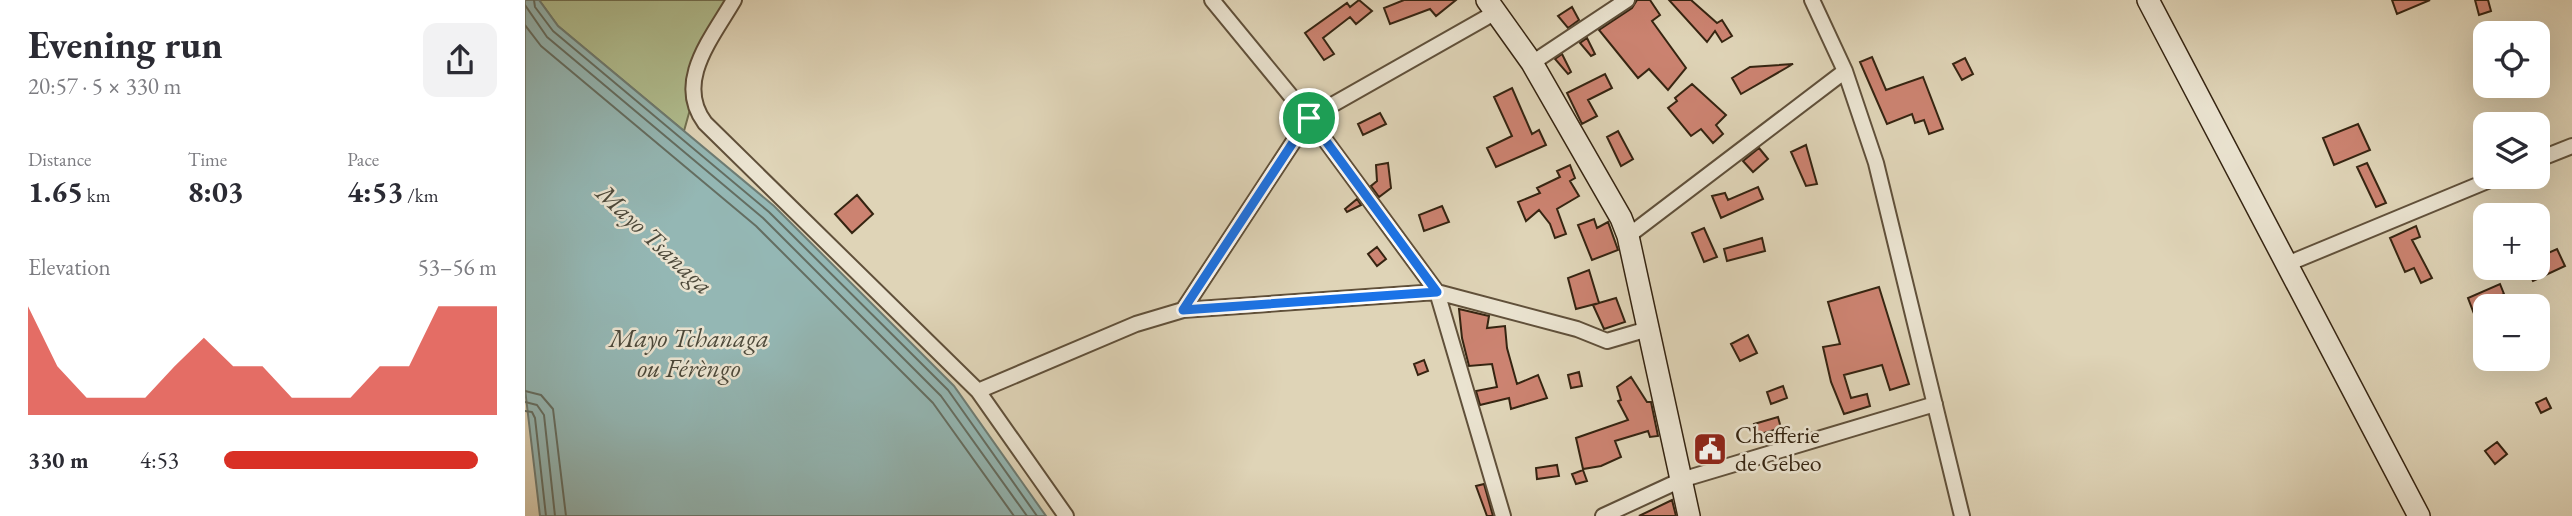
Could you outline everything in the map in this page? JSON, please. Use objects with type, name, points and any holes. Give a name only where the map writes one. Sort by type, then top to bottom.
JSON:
[{"type":"street","points":[[734,0],[698,63],[691,88],[696,111],[705,124],[978,391],[1066,516]]},
{"type":"street","points":[[1212,0],[1309,118],[1437,292],[1503,516]]},
{"type":"street","points":[[1532,63],[1627,0]]},
{"type":"street","points":[[1812,0],[1845,71],[1876,163],[1962,516]]},
{"type":"street","points":[[2148,0],[2419,516]]},
{"type":"street","points":[[1183,310],[1309,118],[1492,6],[1532,63],[1621,218],[1628,236],[1689,516]]},
{"type":"street","points":[[1628,236],[1845,71]]},
{"type":"street","points":[[2550,155],[2572,146]]},
{"type":"street","points":[[2287,264],[2473,187]]},
{"type":"street","points":[[978,391],[1136,324],[1183,310],[1437,292],[1577,329],[1607,341],[1648,329]]},
{"type":"street","points":[[1604,516],[1681,480],[1935,404]]},
{"type":"green space","points":[[539,0],[739,0],[706,52],[684,131],[558,26]]},
{"type":"water","name":"Mayo Tchanaga ou Férèngo","points":[[525,0],[539,0],[558,26],[774,206],[954,386],[1046,516],[540,516],[525,389]]},
{"type":"building","points":[[1359,0],[1372,11],[1356,24],[1350,17],[1323,38],[1334,54],[1324,60],[1305,33],[1347,3],[1350,7]]},
{"type":"building","points":[[1404,0],[1456,0],[1436,16],[1430,9],[1390,24],[1384,8]]},
{"type":"building","points":[[1637,0],[1650,0],[1660,15],[1652,21],[1686,68],[1668,90],[1649,69],[1638,78],[1599,30],[1632,8]]},
{"type":"building","points":[[1669,0],[1691,0],[1717,23],[1722,20],[1732,36],[1722,42],[1715,31],[1707,42]]},
{"type":"building","points":[[2392,0],[2430,0],[2397,14]]},
{"type":"building","points":[[2475,0],[2488,0],[2491,11],[2479,15]]},
{"type":"building","points":[[1572,7],[1579,20],[1568,28],[1558,16]]},
{"type":"building","points":[[1587,38],[1595,54],[1591,56],[1580,43]]},
{"type":"building","points":[[1562,54],[1571,72],[1568,74],[1555,59]]},
{"type":"building","points":[[1872,57],[1886,90],[1923,77],[1943,129],[1929,134],[1924,120],[1915,123],[1912,114],[1887,124],[1860,62]]},
{"type":"building","points":[[1965,58],[1973,74],[1962,80],[1953,64]]},
{"type":"building","points":[[1793,64],[1741,94],[1732,78],[1750,67]]},
{"type":"building","points":[[1605,74],[1612,88],[1588,100],[1597,116],[1582,124],[1567,93]]},
{"type":"building","points":[[1692,84],[1726,115],[1716,125],[1723,134],[1713,143],[1701,129],[1691,136],[1668,108],[1677,101],[1675,98]]},
{"type":"building","points":[[1512,88],[1532,134],[1539,130],[1546,145],[1496,167],[1487,148],[1512,136],[1494,97]]},
{"type":"building","points":[[1380,113],[1386,124],[1363,135],[1358,124]]},
{"type":"building","points":[[2358,124],[2370,150],[2334,165],[2323,138]]},
{"type":"building","points":[[1618,131],[1633,159],[1621,166],[1607,137]]},
{"type":"building","points":[[1806,145],[1817,184],[1806,186],[1791,152]]},
{"type":"building","points":[[1759,148],[1768,159],[1753,172],[1743,161]]},
{"type":"building","points":[[1388,163],[1391,188],[1379,197],[1371,186],[1377,181],[1376,165]]},
{"type":"building","points":[[2367,163],[2386,203],[2376,207],[2357,167]]},
{"type":"building","points":[[1570,165],[1575,178],[1570,181],[1579,196],[1557,209],[1566,234],[1555,238],[1550,224],[1539,210],[1526,221],[1518,202],[1540,193],[1537,188],[1560,177],[1557,171]]},
{"type":"building","points":[[1758,187],[1763,199],[1721,218],[1712,196],[1725,193],[1728,200]]},
{"type":"building","points":[[857,195],[873,214],[852,233],[835,214]]},
{"type":"building","points":[[1357,199],[1361,205],[1347,212],[1345,209]]},
{"type":"building","points":[[1442,206],[1449,222],[1424,231],[1419,215]]},
{"type":"building","points":[[1594,219],[1597,228],[1608,222],[1618,250],[1592,260],[1578,225]]},
{"type":"building","points":[[2416,226],[2420,237],[2412,240],[2432,278],[2421,283],[2414,268],[2405,272],[2390,238]]},
{"type":"building","points":[[1704,228],[1717,257],[1704,262],[1692,233]]},
{"type":"building","points":[[1762,238],[1765,251],[1727,261],[1724,249]]},
{"type":"building","points":[[1377,247],[1386,259],[1377,266],[1368,254]]},
{"type":"building","points":[[2557,249],[2565,266],[2550,273],[2550,252]]},
{"type":"building","points":[[1589,270],[1599,303],[1576,309],[1568,278]]},
{"type":"building","points":[[2500,284],[2504,294],[2477,294]]},
{"type":"building","points":[[1879,287],[1909,384],[1890,390],[1882,365],[1844,375],[1851,398],[1867,394],[1870,406],[1844,414],[1831,382],[1823,347],[1840,344],[1828,302]]},
{"type":"building","points":[[2473,296],[2473,311],[2468,298]]},
{"type":"building","points":[[1616,298],[1625,322],[1604,329],[1593,305]]},
{"type":"building","points":[[1459,309],[1489,316],[1487,328],[1505,326],[1507,348],[1517,384],[1538,375],[1547,398],[1511,409],[1509,398],[1480,405],[1476,391],[1497,387],[1492,364],[1469,366]]},
{"type":"building","points":[[1748,335],[1757,353],[1740,361],[1731,344]]},
{"type":"building","points":[[1424,360],[1428,371],[1418,375],[1414,364]]},
{"type":"building","points":[[1579,372],[1582,386],[1571,388],[1568,375]]},
{"type":"building","points":[[1631,377],[1647,402],[1651,402],[1658,436],[1650,437],[1648,431],[1615,441],[1621,457],[1601,466],[1583,469],[1576,438],[1628,420],[1618,401],[1621,400],[1617,387]]},
{"type":"building","points":[[1783,386],[1787,398],[1771,404],[1767,392]]},
{"type":"building","points":[[2546,398],[2551,408],[2541,413],[2536,403]]},
{"type":"building","points":[[1778,417],[1781,428],[1757,435],[1754,424]]},
{"type":"building","points":[[2497,442],[2507,454],[2495,464],[2485,451]]},
{"type":"building","points":[[1557,465],[1559,476],[1537,479],[1536,468]]},
{"type":"building","points":[[1583,470],[1587,481],[1576,484],[1572,474]]},
{"type":"building","points":[[1484,484],[1493,516],[1487,516],[1476,486]]},
{"type":"building","points":[[1672,500],[1676,516],[1639,516]]},
{"type":"place","name":"Chefferie de Gebeo","points":[[1710,449]]},
{"type":"route","points":[[1309,118],[1437,292],[1183,310],[1225,246],[1309,118]]},
{"type":"water label","name":"Mayo Tsanaga","points":[[655,239]]}]
